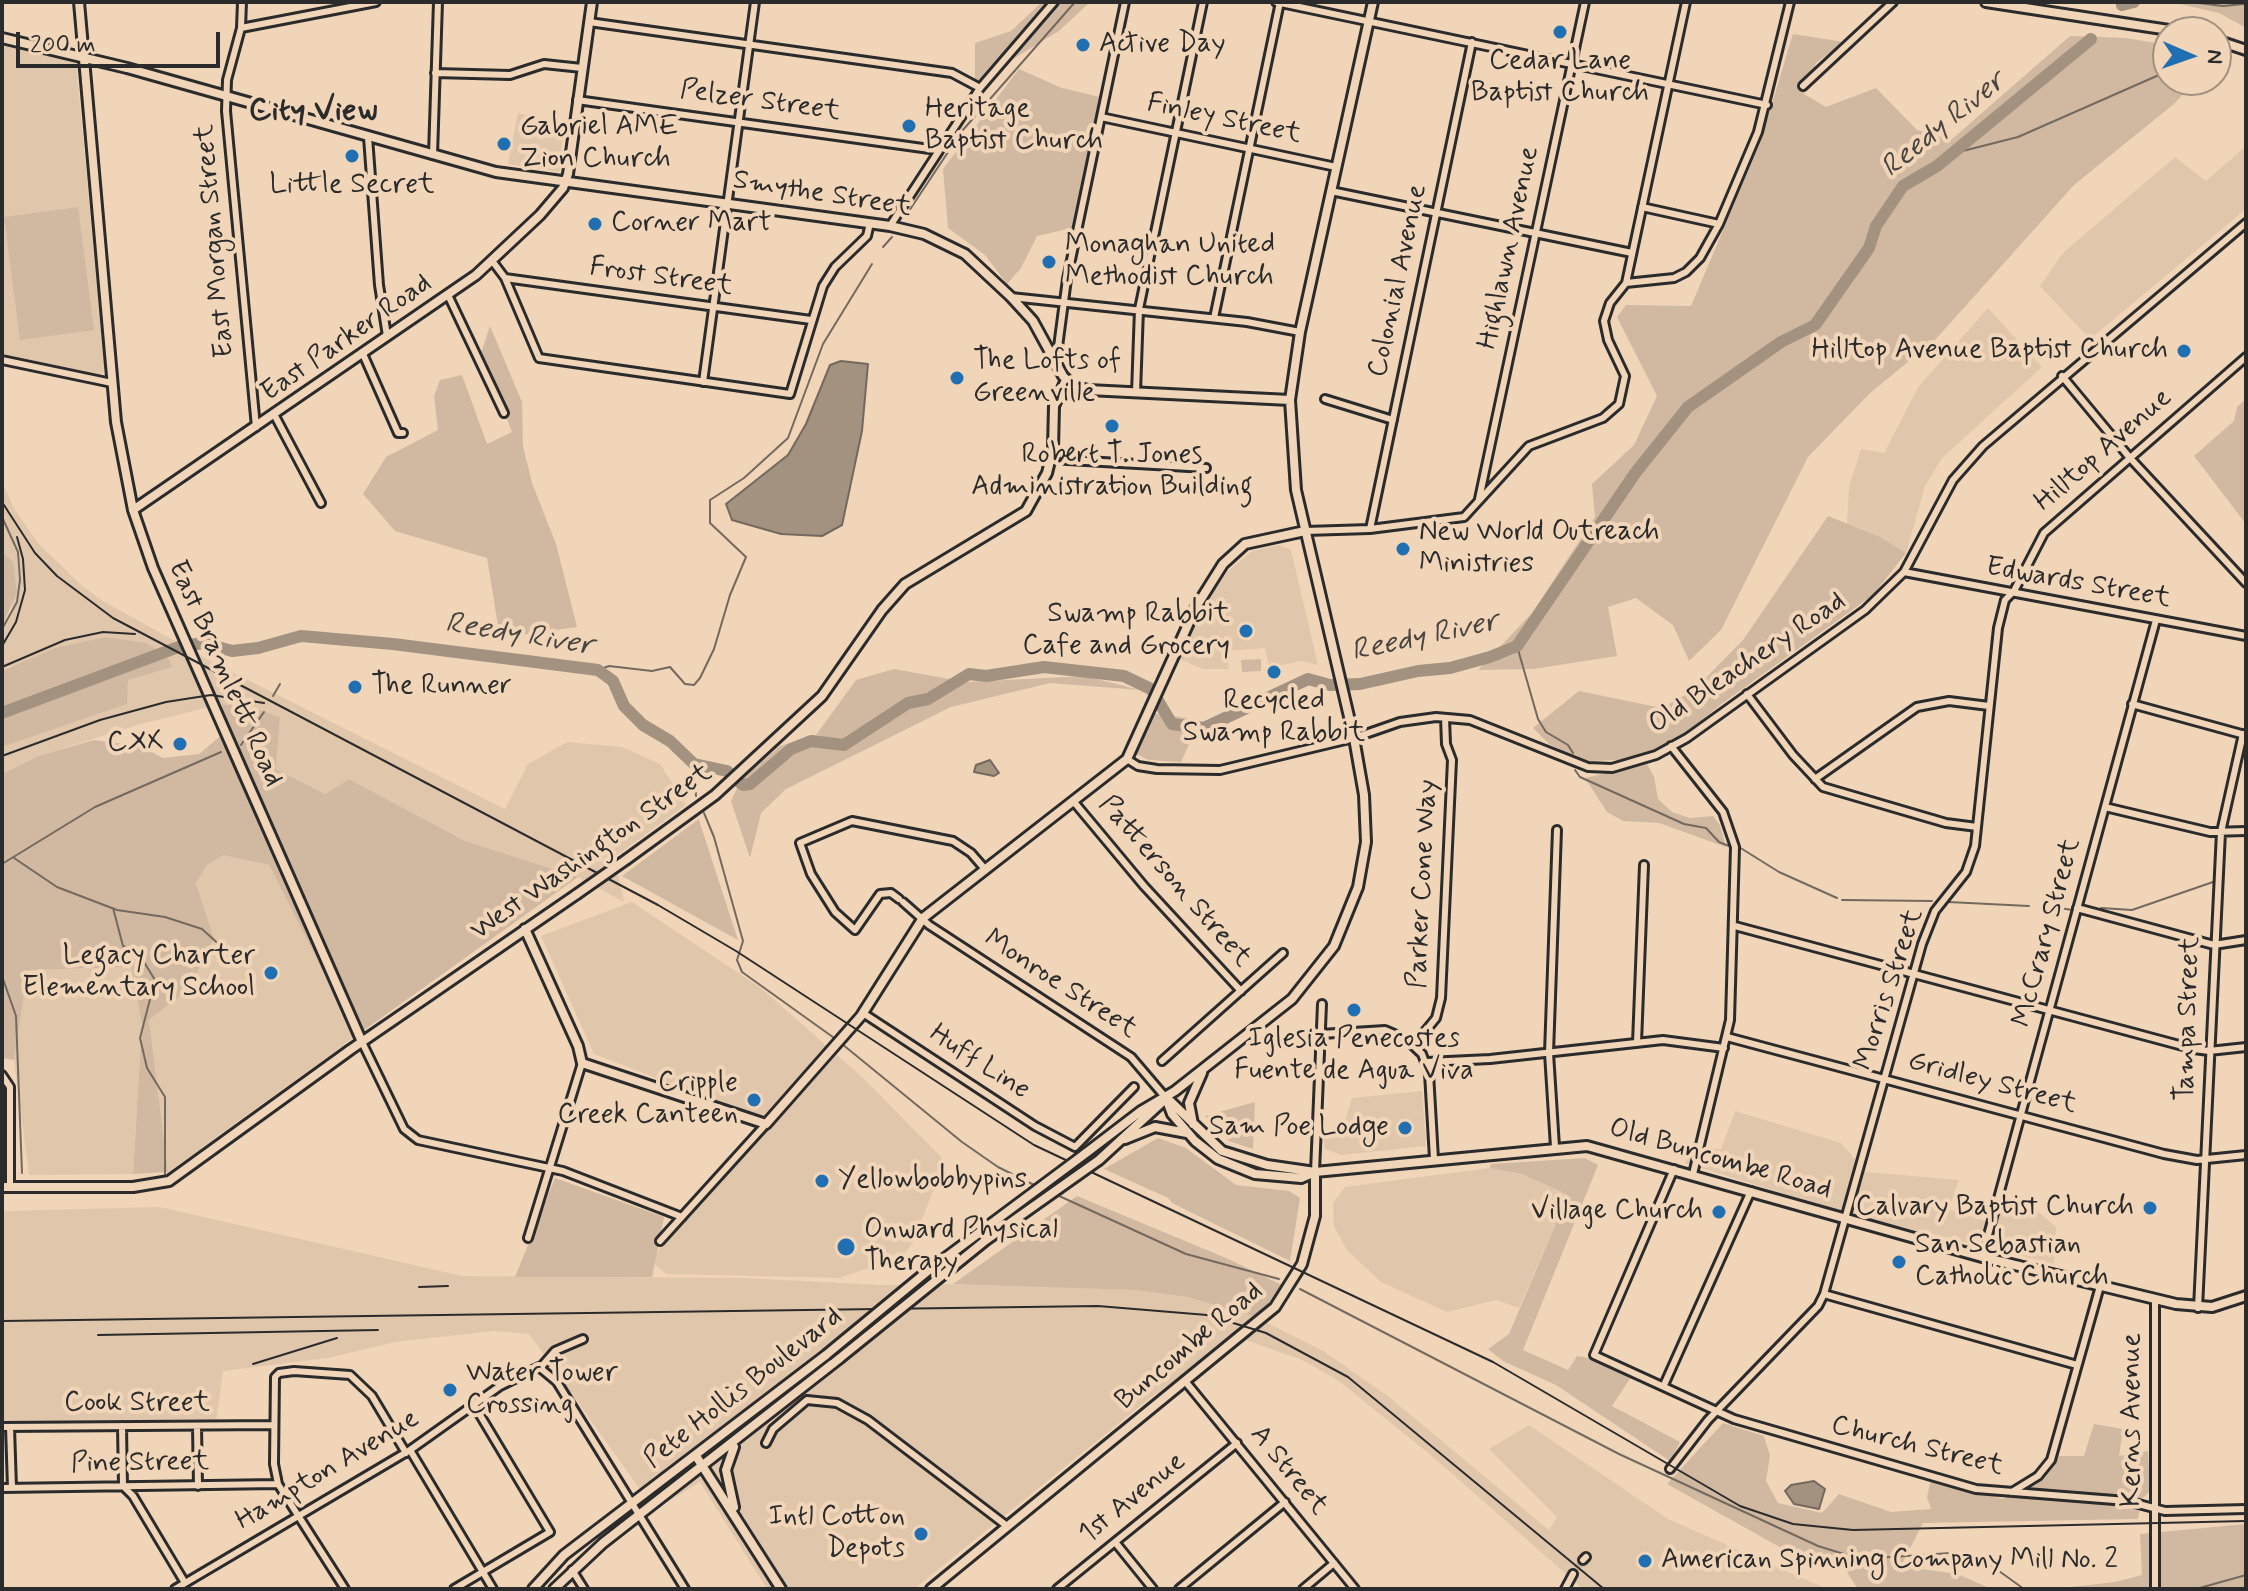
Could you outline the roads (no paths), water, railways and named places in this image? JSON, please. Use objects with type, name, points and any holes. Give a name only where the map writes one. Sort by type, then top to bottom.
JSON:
[{"type":"street","name":"East Bramlett Road","points":[[79,2],[112,383],[121,460],[133,510],[153,568],[194,653],[362,1042],[404,1129],[413,1138],[551,1168],[682,1217]]},
{"type":"street","name":"East Morgan Street","points":[[242,2],[241,28],[227,80],[227,97],[257,428]]},
{"type":"street","points":[[241,28],[341,5],[376,2]]},
{"type":"street","points":[[433,155],[438,2]]},
{"type":"street","points":[[566,181],[592,2]]},
{"type":"street","points":[[703,382],[755,2]]},
{"type":"street","points":[[890,226],[980,88],[1054,2]]},
{"type":"street","points":[[1056,362],[1064,300],[1125,2]]},
{"type":"street","points":[[1136,393],[1139,309],[1203,2]]},
{"type":"street","points":[[1214,318],[1278,2],[1767,105]]},
{"type":"street","points":[[1166,1098],[1292,999],[1334,946],[1358,887],[1367,818],[1354,738],[1293,469],[1290,400],[1300,332],[1373,2]]},
{"type":"street","name":"Highlawn Avenue","points":[[1478,503],[1585,2]]},
{"type":"street","points":[[660,1241],[863,1013],[923,918],[1127,759],[1196,607],[1223,564],[1245,544],[1305,531],[1370,529],[1464,517],[1529,446],[1603,418],[1619,404],[1625,376],[1608,340],[1604,321],[1610,303],[1626,283],[1686,2]]},
{"type":"street","points":[[1626,283],[1669,279],[1697,263],[1719,224],[1767,105],[1790,2]]},
{"type":"street","points":[[1803,86],[1893,2]]},
{"type":"street","points":[[1986,2],[2152,27]]},
{"type":"street","points":[[589,22],[956,74],[980,88]]},
{"type":"street","name":"Smythe Street","points":[[2,38],[83,56],[496,172],[870,223],[924,234],[953,247],[1011,297],[1033,321],[1066,380]]},
{"type":"street","name":"Colonial Avenue","points":[[1370,529],[1472,42]]},
{"type":"street","points":[[435,73],[510,75],[544,64],[582,68]]},
{"type":"street","name":"Pelzer Street","points":[[577,100],[937,150]]},
{"type":"street","name":"Finley Street","points":[[1101,117],[1336,167]]},
{"type":"street","points":[[368,137],[379,285],[387,336]]},
{"type":"street","name":"East Parker Road","points":[[133,510],[275,416],[493,262],[557,197],[566,181]]},
{"type":"street","points":[[1331,191],[1632,253]]},
{"type":"street","points":[[1642,207],[1719,224]]},
{"type":"street","points":[[493,262],[505,278],[539,358],[790,394],[827,277],[867,236],[870,223]]},
{"type":"street","name":"Old Bleachery Road","points":[[1127,759],[1138,766],[1157,769],[1220,770],[1354,738],[1400,722],[1445,718],[1470,720],[1576,764],[1599,769],[1636,762],[1671,746],[1850,623],[1904,572],[1945,495],[1967,462],[2062,376],[2246,223]]},
{"type":"street","name":"Frost Street","points":[[505,278],[811,320]]},
{"type":"street","points":[[448,295],[504,413]]},
{"type":"street","points":[[1011,297],[1064,300],[1214,318],[1300,332]]},
{"type":"street","points":[[363,354],[398,433],[403,433]]},
{"type":"street","name":"Hilltop Avenue","points":[[2010,594],[2044,533],[2246,357]]},
{"type":"street","points":[[2,360],[112,383]]},
{"type":"street","points":[[2062,376],[2130,458],[2246,583]]},
{"type":"street","points":[[1066,380],[1088,390],[1290,400]]},
{"type":"street","name":"West Washington Street","points":[[6,1187],[133,1187],[169,1181],[362,1042],[627,859],[724,787],[822,696],[889,600],[905,584],[1026,511],[1041,487],[1051,459],[1054,406],[1066,380]]},
{"type":"street","points":[[1325,399],[1393,420]]},
{"type":"street","points":[[275,416],[321,503]]},
{"type":"street","points":[[1051,459],[1206,468]]},
{"type":"street","name":"Edwards Street","points":[[1904,572],[2246,636]]},
{"type":"street","name":"Morris Street","points":[[1824,1294],[1914,973],[1935,911],[1969,867],[1977,827],[1998,628],[2005,600],[2010,594]]},
{"type":"street","name":"McCrary Street","points":[[1982,1257],[2156,620]]},
{"type":"street","points":[[1747,694],[1815,779],[1837,793],[1946,823],[1977,827]]},
{"type":"street","points":[[1815,779],[1917,707],[1949,701],[1989,706]]},
{"type":"street","points":[[2132,704],[2244,735]]},
{"type":"street","name":"Parker Cone Way","points":[[1414,1045],[1436,1018],[1441,998],[1452,760],[1446,744],[1445,718]]},
{"type":"street","name":"Tampa Street","points":[[2198,1308],[2221,832],[2244,735]]},
{"type":"street","points":[[1671,746],[1713,797],[1730,827],[1735,847],[1735,926],[1727,1037],[1693,1174]]},
{"type":"street","name":"Patterson Street","points":[[1074,802],[1160,905],[1241,991]]},
{"type":"street","points":[[2105,807],[2221,832],[2246,831]]},
{"type":"street","name":"Monroe Street","points":[[984,868],[971,853],[953,841],[852,821],[800,843],[811,874],[835,912],[855,930],[880,894],[891,893],[929,925],[1131,1057],[1166,1098]]},
{"type":"street","points":[[1555,1147],[1549,1053],[1557,830]]},
{"type":"street","points":[[1637,1043],[1644,865]]},
{"type":"street","points":[[2077,908],[2214,945],[2246,940]]},
{"type":"street","points":[[1735,926],[2209,1051],[2246,1047]]},
{"type":"street","points":[[525,929],[578,1046],[582,1063],[528,1238]]},
{"type":"street","points":[[1162,1061],[1283,953]]},
{"type":"street","name":"Buncombe Road","points":[[931,1589],[1261,1321],[1289,1288],[1302,1264],[1315,1216],[1322,1004]]},
{"type":"street","name":"Huff Line","points":[[863,1013],[1035,1126],[1075,1147],[1134,1087]]},
{"type":"street","points":[[1321,1034],[1385,1030],[1414,1045],[1427,1062],[1434,1159]]},
{"type":"street","name":"Gridley Street","points":[[1727,1037],[2164,1154],[2204,1160],[2246,1155]]},
{"type":"street","points":[[1427,1062],[1684,1040],[1724,1048]]},
{"type":"street","points":[[582,1063],[766,1124]]},
{"type":"street","points":[[1120,1141],[1155,1127],[1190,1129],[1189,1103],[1204,1070]]},
{"type":"street","points":[[2,1075],[9,1082],[6,1187]]},
{"type":"street","name":"Old Buncombe Road","points":[[1166,1098],[1172,1114],[1218,1159],[1255,1174],[1301,1178],[1315,1172],[1434,1159],[1555,1147],[1599,1148],[1982,1257],[2155,1299],[2198,1308],[2246,1296]]},
{"type":"street","name":"Pete Hollis Boulevard","points":[[554,1589],[572,1570],[639,1515],[739,1439],[986,1240],[1099,1160],[1166,1098]]},
{"type":"street","name":"Pete Hollis Boulevard","points":[[533,1589],[564,1555],[826,1355],[929,1270],[1141,1111],[1166,1098]]},
{"type":"street","name":"Church Street","points":[[1674,1169],[1594,1355],[1717,1410],[1779,1433],[1988,1492],[2127,1501],[2174,1511],[2246,1509]]},
{"type":"street","points":[[1664,1385],[1751,1191]]},
{"type":"street","points":[[2010,1493],[2048,1466],[2100,1286]]},
{"type":"street","points":[[1670,1469],[1717,1410],[1818,1306],[1824,1294],[2077,1365]]},
{"type":"street","name":"Kerns Avenue","points":[[2155,1299],[2155,1589]]},
{"type":"street","name":"Hampton Avenue","points":[[175,1589],[408,1452],[500,1386],[532,1368],[541,1367],[555,1351],[583,1339]]},
{"type":"street","points":[[541,1367],[557,1382],[685,1589]]},
{"type":"street","points":[[345,1589],[300,1514],[278,1484],[272,1387],[279,1373],[340,1372],[363,1384],[493,1589]]},
{"type":"street","name":"A Street","points":[[1185,1381],[1355,1589]]},
{"type":"street","points":[[766,1443],[773,1429],[807,1400],[837,1403],[868,1420],[1007,1526]]},
{"type":"street","points":[[454,1589],[550,1532],[474,1405]]},
{"type":"street","name":"Cook Street","points":[[6,1427],[273,1425]]},
{"type":"street","points":[[122,1426],[123,1486],[133,1496],[185,1583]]},
{"type":"street","points":[[197,1426],[198,1486]]},
{"type":"street","points":[[6,1427],[12,1488]]},
{"type":"street","points":[[737,1515],[726,1470],[739,1439]]},
{"type":"street","name":"1st Avenue","points":[[1057,1589],[1237,1443]]},
{"type":"street","points":[[696,1456],[737,1515],[781,1589]]},
{"type":"street","name":"Pine Street","points":[[2,1488],[278,1484]]},
{"type":"street","points":[[1179,1589],[1285,1502]]},
{"type":"street","points":[[1115,1542],[1153,1589]]},
{"type":"street","points":[[1303,1589],[1334,1563]]},
{"type":"street","points":[[572,1570],[584,1589]]},
{"type":"street","points":[[1568,1588],[1573,1574]]},
{"type":"waterway","points":[[905,217],[962,131],[1075,2]]},
{"type":"waterway","name":"Reedy River","points":[[2122,5],[2134,2]]},
{"type":"waterway","points":[[2191,2],[2223,6],[2244,4]]},
{"type":"waterway","name":"Reedy River","points":[[2,713],[181,646],[204,643],[232,651],[258,648],[301,636],[393,644],[598,670],[613,681],[624,706],[643,725],[670,741],[694,764],[727,771],[743,785],[750,784],[791,749],[811,741],[844,745],[908,703],[928,699],[969,674],[986,676],[1044,667],[1124,676],[1151,689],[1172,724],[1204,728],[1308,679],[1330,685],[1360,684],[1418,671],[1450,668],[1490,657],[1517,646],[1636,472],[1688,407],[1781,342],[1815,325],[1869,248],[1876,226],[1903,186],[1937,166],[2091,39]]},
{"type":"waterway","points":[[1951,154],[2018,137],[2152,78]]},
{"type":"waterway","points":[[883,247],[892,237]]},
{"type":"waterway","points":[[598,670],[609,666],[652,671],[670,667],[685,684],[694,685],[700,678],[714,649],[730,595],[746,557],[710,523],[710,500],[744,478],[788,438],[823,344],[872,264]]},
{"type":"waterway","points":[[2,517],[18,552],[20,580],[17,602],[2,629]]},
{"type":"waterway","points":[[1517,646],[1538,719],[1546,732],[1568,745],[1573,753]]},
{"type":"waterway","points":[[273,696],[280,684]]},
{"type":"waterway","points":[[241,745],[264,712]]},
{"type":"waterway","points":[[2,864],[95,807],[221,752]]},
{"type":"waterway","points":[[694,764],[696,796]]},
{"type":"waterway","points":[[1575,770],[1580,777],[1684,824],[1706,828],[1719,842],[1729,846]]},
{"type":"waterway","points":[[704,813],[714,837],[743,941],[737,960],[742,972],[837,1040]]},
{"type":"waterway","points":[[1739,847],[1779,872],[1837,898]]},
{"type":"waterway","points":[[14,858],[57,887],[117,910],[165,917],[202,929],[223,948]]},
{"type":"waterway","points":[[2101,908],[2132,910],[2213,882]]},
{"type":"waterway","points":[[1842,900],[1932,901]]},
{"type":"waterway","points":[[1948,902],[2029,906]]},
{"type":"waterway","points":[[113,908],[123,946],[139,954],[155,980],[140,1038],[147,1068],[165,1097],[165,1174]]},
{"type":"waterway","points":[[2060,908],[2072,910]]},
{"type":"waterway","points":[[2,976],[16,1016],[22,1173]]},
{"type":"waterway","points":[[842,1044],[962,1142],[998,1167],[1036,1186]]},
{"type":"waterway","points":[[1057,1195],[1186,1254],[1279,1279]]},
{"type":"waterway","points":[[1300,1289],[1619,1454],[1818,1546],[1860,1559],[1951,1553],[1992,1566],[2024,1589]]},
{"type":"waterway","points":[[2196,1589],[2246,1575]]},
{"type":"waterway","points":[[2097,1589],[2122,1589]]},
{"type":"tunnel","points":[[1573,1574],[1583,1560]]},
{"type":"railway","points":[[2,502],[35,553],[57,576],[113,618],[658,905],[736,951],[1034,1145],[1493,1362],[1740,1506],[1793,1524],[1853,1530],[2246,1521]]},
{"type":"railway","points":[[2,646],[16,622],[25,590],[23,559],[17,537]]},
{"type":"railway","points":[[2,667],[65,640],[103,632],[135,634]]},
{"type":"railway","points":[[2,756],[100,720],[166,702],[211,695],[264,703]]},
{"type":"railway","points":[[419,1287],[448,1286]]},
{"type":"railway","points":[[2,1321],[1098,1306],[1207,1315],[1266,1333],[1348,1377],[1604,1589]]},
{"type":"railway","points":[[98,1335],[378,1330]]},
{"type":"railway","points":[[253,1364],[337,1338]]},
{"type":"place","name":"Cedar Lane Baptist Church","points":[[1560,32]]},
{"type":"place","name":"Active Day","points":[[1083,45]]},
{"type":"place","name":"Heritage Baptist Church","points":[[909,126]]},
{"type":"place","name":"Gabriel AME Zion Church","points":[[504,144]]},
{"type":"place","name":"Little Secret","points":[[352,156]]},
{"type":"place","name":"Corner Mart","points":[[595,224]]},
{"type":"place","name":"Monaghan United Methodist Church","points":[[1049,262]]},
{"type":"place","name":"Hilltop Avenue Baptist Church","points":[[2184,351]]},
{"type":"place","name":"The Lofts of Greenville","points":[[957,378]]},
{"type":"place","name":"Robert T. Jones Administration Building","points":[[1112,426]]},
{"type":"place","name":"New World Outreach Ministries","points":[[1403,549]]},
{"type":"place","name":"Swamp Rabbit Cafe and Grocery","points":[[1246,631]]},
{"type":"place","name":"Recycled Swamp Rabbit","points":[[1274,672]]},
{"type":"place","name":"The Runner","points":[[355,687]]},
{"type":"place","name":"CXX","points":[[180,744]]},
{"type":"place","name":"Legacy Charter Elementary School","points":[[271,973]]},
{"type":"place","name":"Iglesia Penecostes Fuente de Agua Viva","points":[[1354,1010]]},
{"type":"place","name":"Cripple Creek Canteen","points":[[754,1100]]},
{"type":"place","name":"Sam Poe Lodge","points":[[1405,1128]]},
{"type":"place","name":"Yellowbobbypins","points":[[822,1181]]},
{"type":"place","name":"Calvary Baptist Church","points":[[2150,1208]]},
{"type":"place","name":"Village Church","points":[[1719,1212]]},
{"type":"place","name":"Onward Physical Therapy","points":[[846,1247]]},
{"type":"place","name":"San Sebastian Catholic Church","points":[[1899,1262]]},
{"type":"place","name":"Water Tower Crossing","points":[[450,1390]]},
{"type":"place","name":"Intl Cotton Depots","points":[[921,1534]]},
{"type":"place","name":"American Spinning Company Mill No. 2","points":[[1645,1561]]},
{"type":"district","name":"City View","points":[[313,112]]}]
